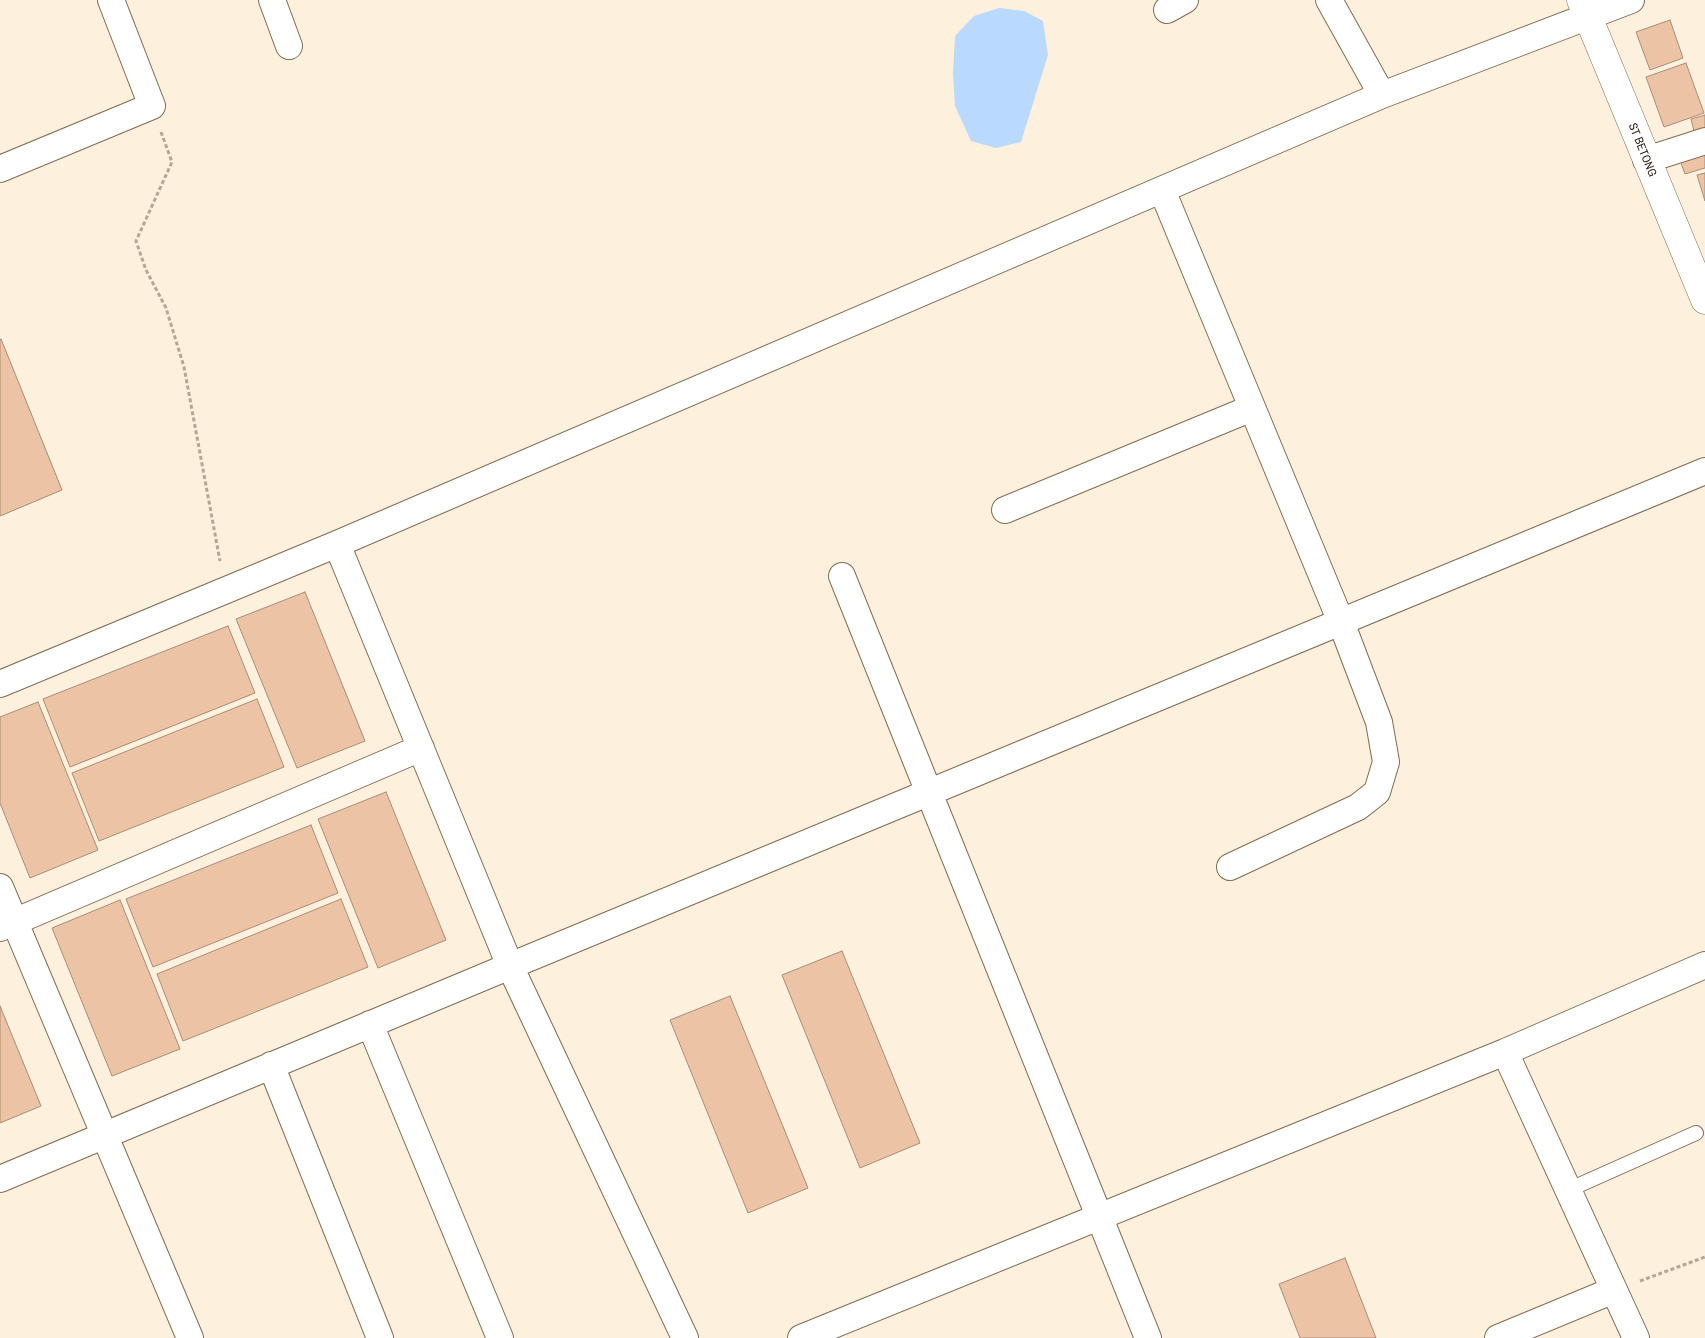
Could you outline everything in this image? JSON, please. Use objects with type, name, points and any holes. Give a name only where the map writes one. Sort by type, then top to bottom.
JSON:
[{"type":"street","points":[[2,162],[152,106],[111,0]]},
{"type":"street","points":[[272,0],[290,46]]},
{"type":"street","points":[[1329,0],[1382,95]]},
{"type":"street","points":[[0,684],[337,544],[1584,8],[1631,0]]},
{"type":"street","name":"ST BETONG","points":[[1584,8],[1646,160],[1704,293]]},
{"type":"street","points":[[1646,160],[1705,141]]},
{"type":"street","points":[[1162,190],[1341,622],[1379,722],[1386,762],[1377,792],[1358,807],[1230,867]]},
{"type":"street","points":[[1005,510],[1252,408]]},
{"type":"street","points":[[0,1179],[271,1065],[1705,472]]},
{"type":"street","points":[[337,544],[510,966],[685,1338]]},
{"type":"street","points":[[842,576],[1148,1338]]},
{"type":"street","points":[[7,925],[421,748]]},
{"type":"street","points":[[0,886],[7,925],[106,1134],[190,1338]]},
{"type":"street","points":[[801,1338],[1505,1052],[1705,965]]},
{"type":"street","points":[[370,1024],[500,1338]]},
{"type":"street","points":[[1505,1052],[1636,1338]]},
{"type":"street","points":[[271,1065],[380,1338]]},
{"type":"street","points":[[1498,1338],[1614,1290]]},
{"type":"lane","points":[[1568,1190],[1696,1133]]},
{"type":"path","points":[[152,106],[172,162],[136,241],[146,270],[166,308],[184,367],[225,591]]},
{"type":"path","points":[[1614,1290],[1705,1257]]},
{"type":"water","points":[[999,8],[1024,11],[1043,21],[1048,55],[1021,142],[996,148],[971,141],[955,106],[953,74],[955,36],[974,16]]},
{"type":"building","points":[[1670,20],[1683,58],[1650,70],[1636,32]]},
{"type":"building","points":[[1686,63],[1704,113],[1664,127],[1646,77]]},
{"type":"building","points":[[1705,115],[1705,137],[1696,139],[1691,119]]},
{"type":"building","points":[[1705,146],[1705,168],[1685,174],[1678,155]]},
{"type":"building","points":[[1705,173],[1705,201],[1697,175]]},
{"type":"building","points":[[0,340],[62,490],[0,516]]},
{"type":"building","points":[[305,592],[365,741],[297,768],[236,619]]},
{"type":"building","points":[[228,626],[255,693],[70,767],[43,699]]},
{"type":"building","points":[[257,699],[284,767],[99,841],[72,773]]},
{"type":"building","points":[[38,702],[98,850],[30,878],[0,803],[0,717]]},
{"type":"building","points":[[386,792],[446,940],[378,968],[318,819]]},
{"type":"building","points":[[311,825],[338,893],[153,967],[126,899]]},
{"type":"building","points":[[341,899],[368,967],[183,1041],[157,974]]},
{"type":"building","points":[[120,900],[180,1049],[112,1076],[52,928]]},
{"type":"building","points":[[842,951],[920,1143],[860,1168],[782,975]]},
{"type":"building","points":[[730,996],[808,1188],[748,1213],[670,1020]]},
{"type":"building","points":[[0,1006],[41,1106],[0,1123]]},
{"type":"building","points":[[1345,1258],[1376,1338],[1300,1338],[1279,1284]]}]
